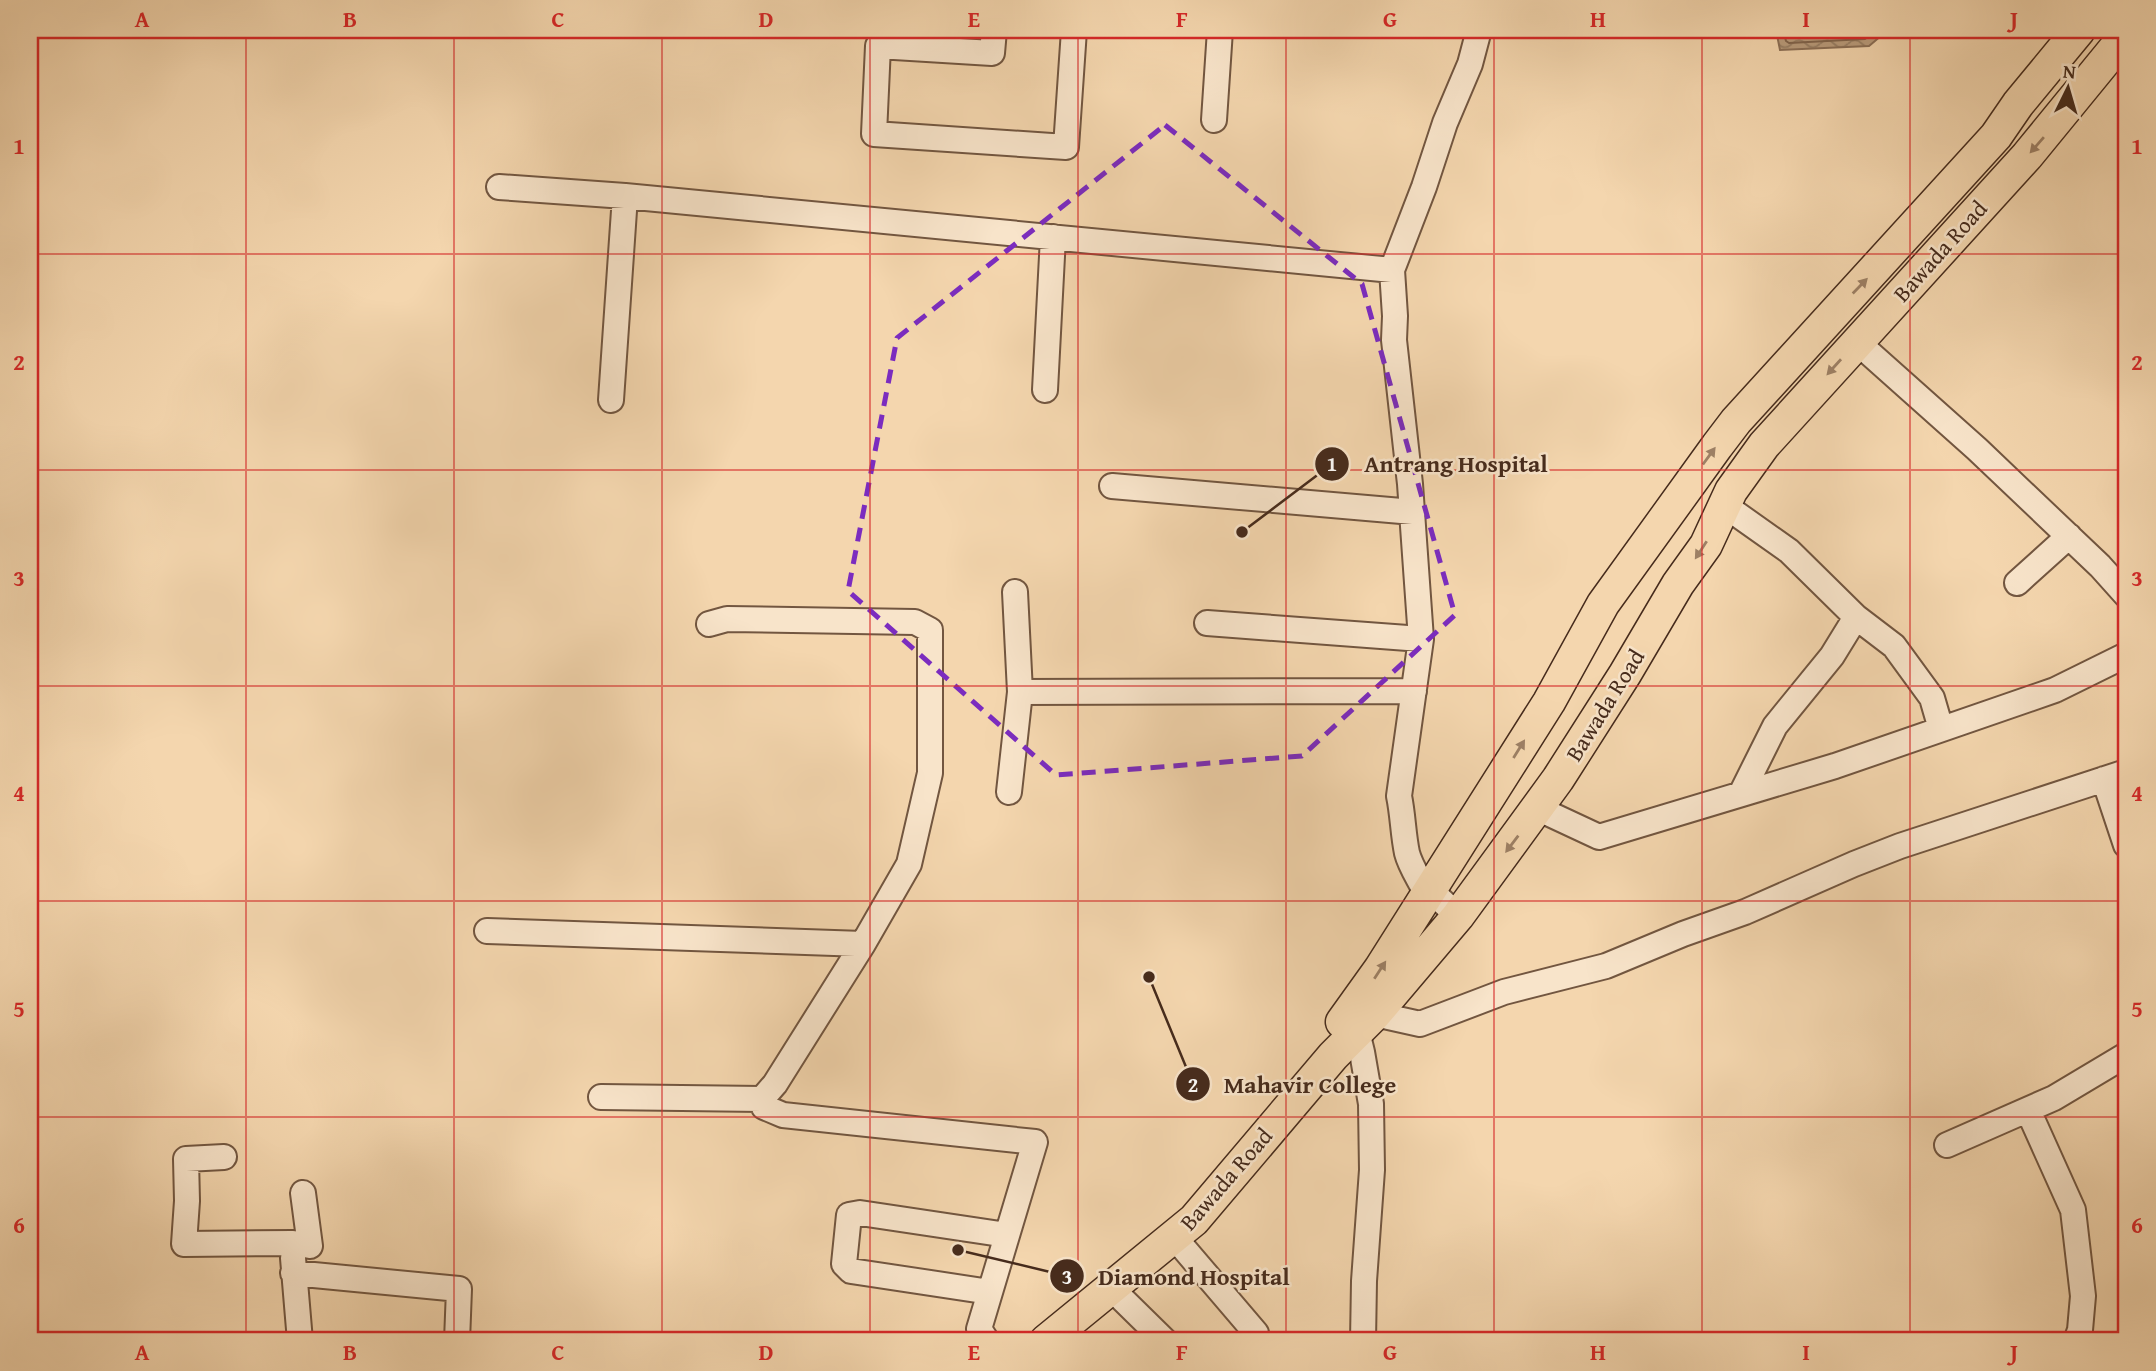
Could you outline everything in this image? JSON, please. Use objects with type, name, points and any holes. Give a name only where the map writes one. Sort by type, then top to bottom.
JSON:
[{"type":"main road","points":[[1035,1341],[1129,1262],[1181,1212],[1265,1110],[1360,1016],[1430,890],[1549,702],[1603,604],[1736,421],[1996,136],[2018,104],[2080,30]]},
{"type":"main road","name":"Bawada Road","points":[[1046,1341],[1110,1287],[1175,1238],[1231,1178],[1333,1056],[1360,1016],[1458,916],[1539,809],[1625,674],[1678,584],[1706,545],[1731,491],[1764,445],[2027,156],[2126,35]]},
{"type":"street","points":[[994,30],[992,54],[878,46],[874,134],[1066,146],[1074,30]]},
{"type":"street","points":[[1214,120],[1220,30]]},
{"type":"street","points":[[1458,916],[1430,890],[1424,889],[1407,854],[1404,814],[1399,796],[1421,639],[1413,512],[1394,340],[1392,270],[1445,123],[1470,64],[1479,30]]},
{"type":"street","points":[[499,187],[625,196],[1392,270]]},
{"type":"street","points":[[611,400],[625,196]]},
{"type":"street","points":[[1045,390],[1054,237]]},
{"type":"street","points":[[1857,342],[1977,449],[2100,566],[2126,595]]},
{"type":"street","points":[[1112,486],[1413,512]]},
{"type":"street","points":[[1724,505],[1789,551],[1856,617],[1894,646],[1932,698],[1941,729]]},
{"type":"street","points":[[2017,583],[2069,536]]},
{"type":"street","points":[[1009,792],[1020,692],[1015,592]]},
{"type":"street","points":[[1741,794],[1775,726],[1832,656],[1856,617]]},
{"type":"street","points":[[601,1097],[762,1099],[775,1084],[863,944],[909,864],[930,773],[930,629],[915,622],[727,619],[709,624]]},
{"type":"street","points":[[1207,623],[1421,639]]},
{"type":"street","points":[[1539,809],[1600,837],[1835,766],[2055,690],[2126,655]]},
{"type":"street","points":[[1020,692],[1414,691]]},
{"type":"street","points":[[1363,1341],[1364,1281],[1372,1170],[1371,1104],[1362,1052],[1360,1016],[1420,1024],[1504,992],[1606,966],[1943,830],[2115,776],[2126,845]]},
{"type":"street","points":[[487,931],[863,944]]},
{"type":"street","points":[[1947,1145],[2054,1098],[2126,1055]]},
{"type":"street","points":[[762,1099],[764,1107],[783,1115],[1035,1142],[1002,1235],[979,1329],[987,1341]]},
{"type":"street","points":[[2028,1110],[2073,1210],[2083,1296],[2080,1330],[2076,1341]]},
{"type":"street","points":[[224,1157],[186,1159],[184,1244],[310,1246],[303,1193]]},
{"type":"street","points":[[988,1292],[851,1271],[844,1264],[849,1215],[860,1213],[1002,1235]]},
{"type":"street","points":[[1175,1238],[1256,1333]]},
{"type":"street","points":[[293,1244],[300,1341]]},
{"type":"street","points":[[293,1273],[459,1289],[457,1341]]},
{"type":"street","points":[[1110,1287],[1165,1341]]},
{"type":"highlighted area","points":[[1165,125],[1362,284],[1455,615],[1302,756],[1056,775],[848,591],[897,338]]},
{"type":"water","points":[[1776,30],[1888,30],[1869,46],[1780,50]]},
{"type":"place","name":"Antrang Hospital","points":[[1242,532]]},
{"type":"place","name":"Mahavir College","points":[[1149,977]]},
{"type":"place","name":"Diamond Hospital","points":[[958,1250]]}]
